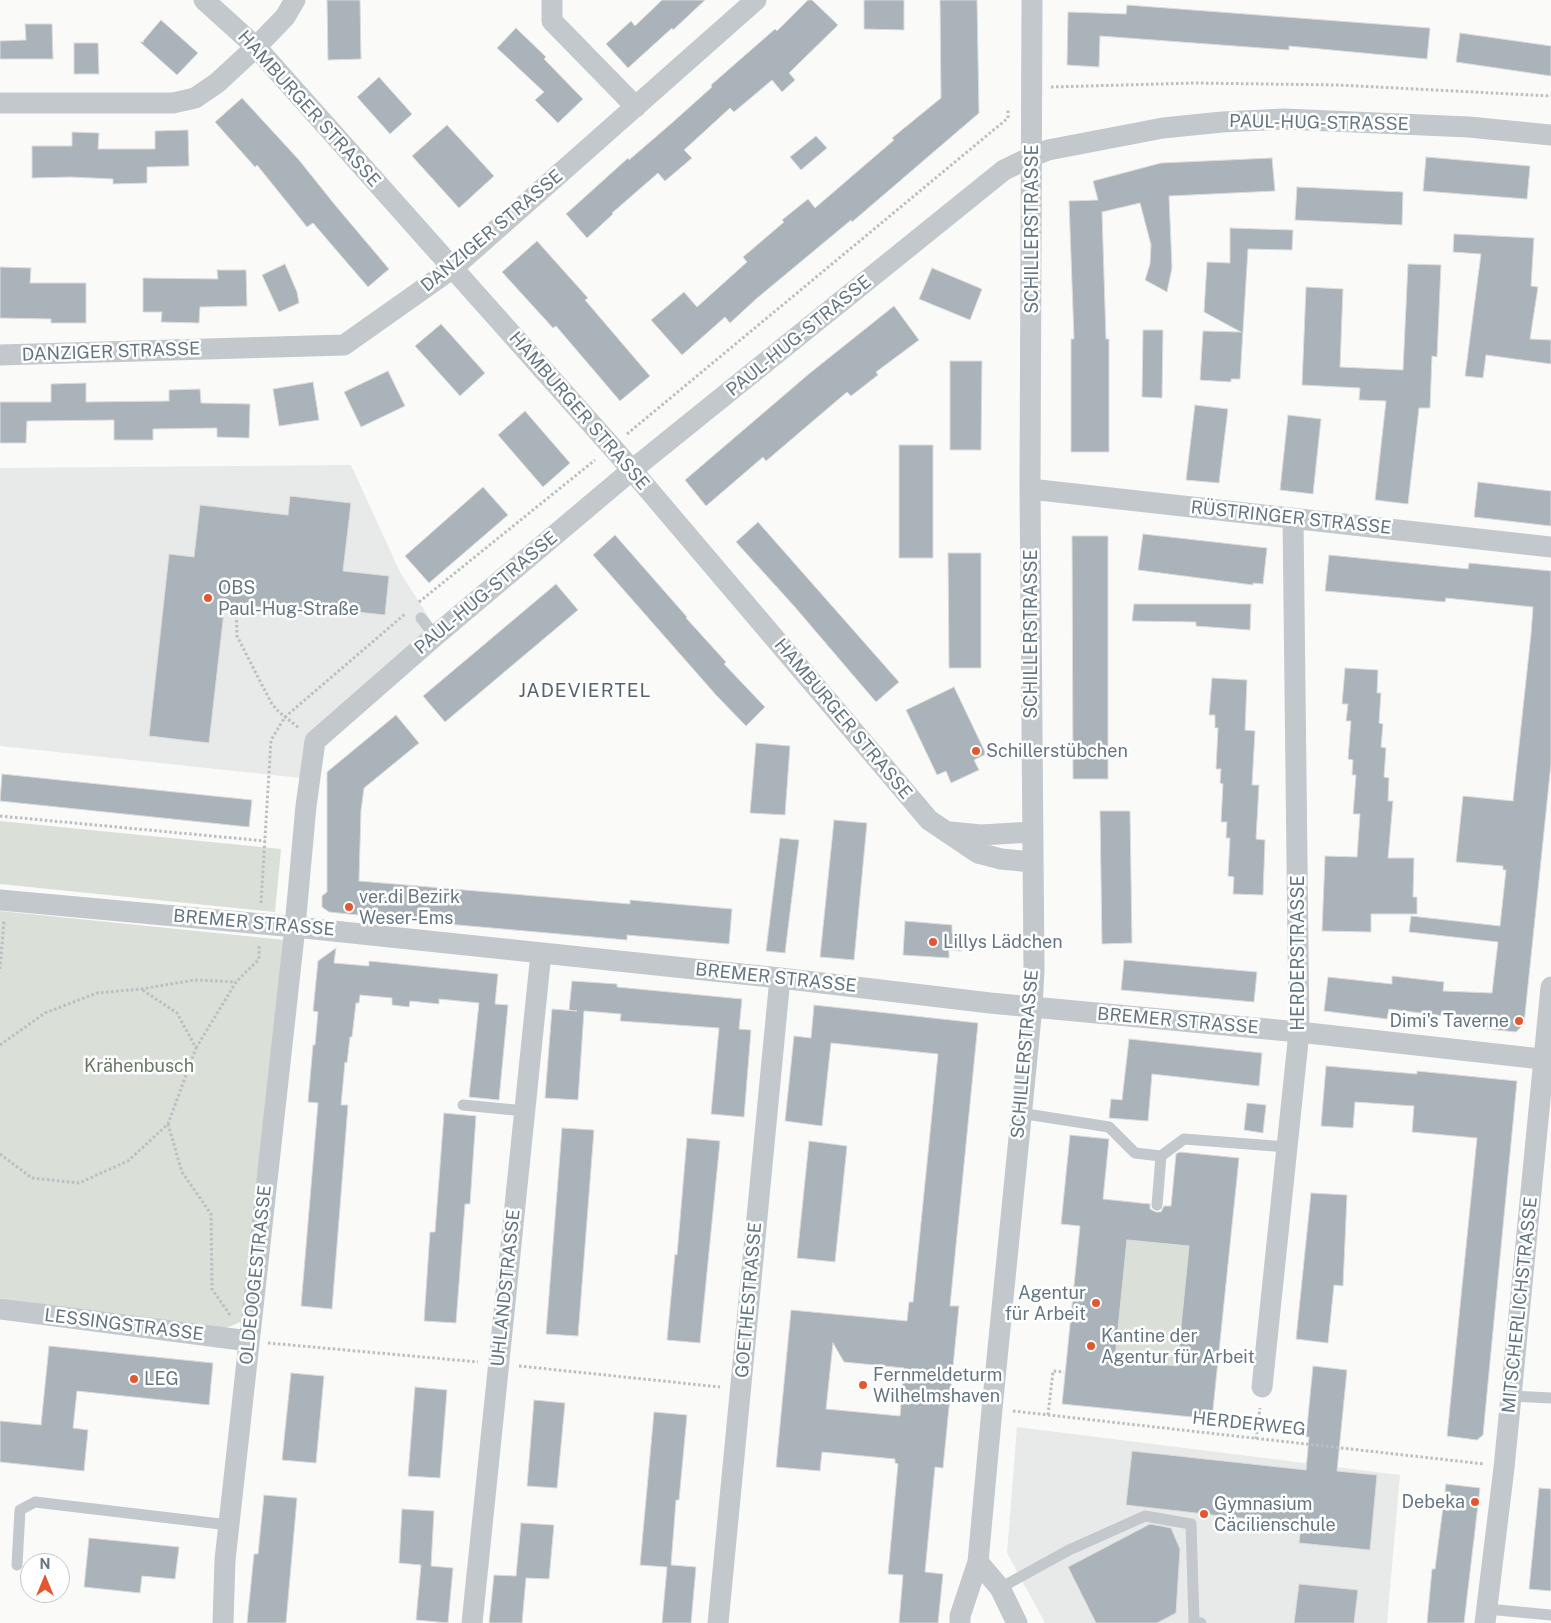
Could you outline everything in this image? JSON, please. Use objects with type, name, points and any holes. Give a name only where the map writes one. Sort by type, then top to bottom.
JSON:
[{"type":"street","name":"HAMBURGER STRASSE","points":[[204,0],[256,46],[632,470],[929,820],[978,853],[1000,859],[1032,862]]},
{"type":"street","points":[[0,103],[173,102],[195,98],[218,83],[256,46],[285,17],[295,0]]},
{"type":"street","points":[[552,0],[552,21],[636,107]]},
{"type":"street","name":"DANZIGER STRASSE","points":[[0,355],[344,345],[453,268],[756,0]]},
{"type":"street","name":"SCHILLERSTRASSE","points":[[960,1623],[960,1616],[978,1562],[1034,970],[1030,489],[1033,156],[1032,0]]},
{"type":"street","name":"PAUL-HUG-STRASSE","points":[[315,741],[435,636],[632,470],[1004,170],[1044,150],[1163,128],[1222,122],[1284,119],[1469,127],[1551,135]]},
{"type":"street","name":"RÜSTRINGER STRASSE","points":[[1030,489],[1551,547]]},
{"type":"street","name":"HERDERSTRASSE","points":[[1262,1387],[1299,1032],[1293,518]]},
{"type":"street","points":[[295,927],[306,806],[315,741]]},
{"type":"street","points":[[944,831],[981,835],[1032,832]]},
{"type":"street","name":"BREMER STRASSE","points":[[3,900],[295,927],[780,978],[990,1003],[1299,1032],[1547,1059]]},
{"type":"street","name":"OLDEOOGESTRASSE","points":[[223,1623],[225,1560],[295,927]]},
{"type":"street","name":"UHLANDSTRASSE","points":[[472,1623],[541,953]]},
{"type":"street","name":"GOETHESTRASSE","points":[[718,1623],[780,978]]},
{"type":"street","name":"MITSCHERLICHSTRASSE","points":[[1486,1616],[1504,1468],[1547,1059],[1551,987]]},
{"type":"street","name":"LESSINGSTRASSE","points":[[0,1309],[248,1341]]},
{"type":"street","points":[[978,1562],[1000,1588],[1017,1623]]},
{"type":"lane","points":[[421,618],[435,636]]},
{"type":"lane","points":[[463,1105],[525,1112]]},
{"type":"lane","points":[[1020,1113],[1109,1127],[1135,1153],[1161,1156],[1184,1139],[1287,1147]]},
{"type":"lane","points":[[1157,1205],[1161,1156]]},
{"type":"lane","points":[[1511,1396],[1551,1398]]},
{"type":"lane","points":[[17,1565],[20,1510],[35,1502],[229,1525]]},
{"type":"lane","points":[[1000,1588],[1069,1550],[1145,1516],[1191,1524],[1194,1622],[1200,1623]]},
{"type":"lane","points":[[1486,1616],[1551,1615]]},
{"type":"path","points":[[236,605],[236,636],[272,704],[315,741]]},
{"type":"path","points":[[0,816],[265,842]]},
{"type":"path","points":[[0,970],[3,900]]},
{"type":"path","points":[[0,1154],[32,1178],[79,1183],[128,1162],[168,1124],[196,1048],[236,982],[259,959],[260,924]]},
{"type":"path","points":[[0,1045],[45,1012],[97,993],[141,989],[195,980],[236,982]]},
{"type":"path","points":[[141,989],[176,1012],[196,1048]]},
{"type":"path","points":[[168,1124],[182,1172],[211,1214],[212,1289],[248,1341]]},
{"type":"path","points":[[1048,1415],[1052,1371],[1064,1372]]},
{"type":"path","points":[[1256,1439],[1262,1387]]},
{"type":"path","name":"HERDERWEG","points":[[992,1409],[1504,1468]]},
{"type":"shaded area","name":"OBS Paul-Hug-Straße","points":[[351,465],[400,572],[433,624],[307,737],[301,778],[0,746],[0,468]]},
{"type":"shaded area","name":"Gymnasium Cäcilienschule","points":[[1017,1427],[1400,1475],[1387,1623],[1045,1623],[1007,1553]]},
{"type":"green space","points":[[0,821],[281,849],[275,912],[0,884]]},
{"type":"green space","name":"Krähenbusch","points":[[0,911],[295,941],[250,1318],[221,1330],[0,1298]]},
{"type":"green space","points":[[1127,1240],[1189,1246],[1177,1366],[1115,1359]]},
{"type":"building","points":[[327,0],[360,0],[361,59],[328,60]]},
{"type":"building","points":[[662,0],[705,0],[628,68],[606,44],[631,21],[635,26]]},
{"type":"building","points":[[808,0],[812,0],[838,25],[789,73],[795,80],[782,92],[772,80],[734,112],[730,108],[684,150],[692,158],[665,181],[658,173],[612,213],[587,238],[566,214],[628,158],[629,160],[673,122],[712,87],[711,85],[775,29],[777,31]]},
{"type":"building","points":[[864,0],[904,0],[904,30],[864,29]]},
{"type":"building","points":[[940,0],[977,0],[979,113],[852,222],[851,220],[756,299],[730,323],[725,317],[682,355],[651,320],[684,292],[697,307],[747,262],[743,257],[784,222],[782,220],[808,199],[815,208],[894,140],[892,138],[941,98]]},
{"type":"building","points":[[1127,5],[1430,28],[1427,59],[1289,46],[1289,50],[1100,36],[1099,67],[1067,65],[1068,12],[1126,14]]},
{"type":"building","points":[[161,20],[198,53],[177,75],[140,42],[144,42]]},
{"type":"building","points":[[25,24],[52,24],[53,59],[0,59],[0,41],[26,40]]},
{"type":"building","points":[[516,28],[546,57],[544,59],[583,99],[558,123],[535,100],[544,92],[497,48]]},
{"type":"building","points":[[1460,33],[1551,46],[1551,76],[1456,62]]},
{"type":"building","points":[[74,43],[98,43],[99,74],[74,74]]},
{"type":"building","points":[[379,77],[412,114],[390,134],[357,97]]},
{"type":"building","points":[[242,98],[299,160],[389,269],[368,287],[313,223],[307,227],[257,165],[255,167],[215,122]]},
{"type":"building","points":[[447,125],[494,176],[459,208],[412,156]]},
{"type":"building","points":[[188,130],[189,166],[147,167],[147,183],[113,184],[113,179],[71,177],[32,178],[32,146],[72,146],[72,132],[99,133],[98,149],[155,149],[155,131]]},
{"type":"building","points":[[816,136],[827,148],[801,170],[790,157]]},
{"type":"building","points":[[1426,157],[1530,166],[1527,199],[1423,191]]},
{"type":"building","points":[[1272,158],[1275,191],[1169,196],[1172,268],[1167,292],[1145,280],[1150,264],[1151,245],[1140,203],[1102,212],[1106,339],[1109,339],[1109,452],[1071,452],[1071,339],[1074,339],[1069,201],[1098,200],[1093,181],[1161,163]]},
{"type":"building","points":[[1297,187],[1403,192],[1402,225],[1295,220]]},
{"type":"building","points":[[1230,228],[1293,230],[1292,250],[1248,249],[1240,379],[1231,379],[1231,382],[1200,380],[1203,331],[1241,332],[1204,312],[1207,262],[1230,263]]},
{"type":"building","points":[[1454,234],[1534,238],[1531,286],[1538,287],[1530,339],[1551,340],[1551,364],[1486,355],[1483,378],[1465,376],[1481,254],[1453,252]]},
{"type":"building","points":[[537,241],[588,298],[585,300],[650,376],[620,401],[556,326],[553,328],[502,272]]},
{"type":"building","points":[[285,264],[297,292],[299,303],[279,312],[262,275]]},
{"type":"building","points":[[1408,264],[1441,265],[1437,357],[1432,356],[1430,408],[1419,408],[1408,504],[1375,500],[1386,401],[1359,400],[1360,388],[1302,385],[1306,287],[1343,289],[1340,367],[1403,370]]},
{"type":"building","points":[[0,267],[31,268],[30,283],[86,283],[86,323],[51,323],[51,319],[0,318]]},
{"type":"building","points":[[932,268],[982,289],[970,320],[919,299]]},
{"type":"building","points":[[217,270],[246,270],[247,306],[200,307],[199,323],[161,322],[162,312],[143,312],[143,278],[218,279]]},
{"type":"building","points":[[894,306],[919,340],[876,372],[878,375],[851,396],[847,392],[766,461],[763,457],[706,506],[685,480],[810,373]]},
{"type":"building","points":[[441,324],[485,373],[460,396],[415,346]]},
{"type":"building","points":[[1143,330],[1163,330],[1162,398],[1142,397]]},
{"type":"building","points":[[950,361],[982,361],[981,450],[950,450]]},
{"type":"building","points":[[388,371],[405,406],[361,427],[344,392]]},
{"type":"building","points":[[313,382],[319,420],[279,426],[273,389]]},
{"type":"building","points":[[86,383],[86,402],[169,401],[169,390],[200,389],[201,403],[250,404],[249,438],[217,437],[217,428],[153,429],[153,440],[114,440],[114,420],[27,421],[26,443],[0,443],[0,402],[51,402],[51,384]]},
{"type":"building","points":[[1195,405],[1228,409],[1219,483],[1186,480]]},
{"type":"building","points":[[525,411],[570,463],[543,487],[498,435]]},
{"type":"building","points":[[1288,415],[1321,419],[1313,494],[1280,490]]},
{"type":"building","points":[[899,445],[933,445],[933,558],[899,558]]},
{"type":"building","points":[[1478,482],[1551,491],[1551,526],[1474,517]]},
{"type":"building","points":[[483,487],[508,515],[429,583],[405,556]]},
{"type":"building","points":[[290,496],[351,503],[343,571],[389,576],[385,615],[339,610],[338,616],[225,603],[209,743],[149,736],[169,554],[194,557],[200,505],[288,515]]},
{"type":"building","points":[[758,522],[899,682],[876,702],[794,606],[736,542]]},
{"type":"building","points":[[1143,534],[1267,548],[1263,584],[1253,583],[1253,585],[1138,570]]},
{"type":"building","points":[[615,535],[726,662],[724,664],[765,707],[746,726],[716,695],[593,555]]},
{"type":"building","points":[[1072,536],[1108,536],[1108,779],[1073,779]]},
{"type":"building","points":[[948,553],[981,553],[981,668],[949,668]]},
{"type":"building","points":[[1329,555],[1468,569],[1469,563],[1551,571],[1551,764],[1524,1024],[1516,1032],[1458,1026],[1459,1018],[1389,1009],[1387,1019],[1324,1011],[1328,977],[1392,984],[1392,976],[1444,982],[1443,991],[1492,993],[1498,942],[1409,932],[1411,916],[1500,926],[1506,870],[1503,870],[1503,866],[1456,862],[1463,796],[1513,801],[1533,607],[1446,598],[1445,602],[1325,591]]},
{"type":"building","points":[[556,584],[578,610],[445,722],[423,696]]},
{"type":"building","points":[[1134,604],[1251,604],[1250,630],[1196,626],[1196,622],[1132,621]]},
{"type":"building","points":[[1345,668],[1378,670],[1377,693],[1381,693],[1379,723],[1383,724],[1381,747],[1386,748],[1384,777],[1389,778],[1388,801],[1393,801],[1388,858],[1414,858],[1413,897],[1417,897],[1417,914],[1371,914],[1371,932],[1322,931],[1325,856],[1357,857],[1360,814],[1353,814],[1356,775],[1352,775],[1353,760],[1348,759],[1351,721],[1346,721],[1348,704],[1342,704]]},
{"type":"building","points":[[1212,678],[1247,680],[1245,730],[1255,731],[1252,785],[1259,785],[1256,839],[1265,840],[1263,895],[1233,894],[1234,877],[1228,876],[1230,838],[1226,838],[1227,822],[1221,822],[1223,784],[1220,783],[1221,769],[1216,769],[1218,728],[1215,728],[1215,715],[1209,715]]},
{"type":"building","points":[[954,687],[986,754],[974,760],[979,770],[951,783],[946,771],[937,775],[906,710]]},
{"type":"building","points":[[396,715],[419,743],[364,788],[361,810],[359,881],[630,904],[630,900],[732,909],[729,944],[627,935],[627,940],[329,912],[322,907],[322,896],[327,892],[327,772]]},
{"type":"building","points":[[756,743],[790,746],[785,815],[750,813]]},
{"type":"building","points":[[2,774],[252,800],[249,827],[0,801]]},
{"type":"building","points":[[1100,811],[1130,811],[1132,943],[1102,944]]},
{"type":"building","points":[[834,820],[867,823],[854,960],[820,957]]},
{"type":"building","points":[[780,838],[799,840],[785,953],[766,951]]},
{"type":"building","name":"Lillys Lädchen","points":[[905,921],[952,925],[952,933],[963,934],[962,951],[949,950],[949,958],[903,955]]},
{"type":"building","points":[[336,948],[334,963],[369,966],[369,961],[498,974],[495,1004],[508,1005],[499,1100],[469,1097],[479,1003],[439,999],[439,1004],[410,1001],[409,1007],[392,1005],[392,998],[360,995],[359,1003],[356,1003],[347,1063],[345,1062],[341,1105],[348,1105],[332,1309],[301,1306],[318,1103],[308,1102],[318,1012],[313,1011],[318,961]]},
{"type":"building","points":[[1124,960],[1257,972],[1254,1002],[1121,990]]},
{"type":"building","points":[[572,981],[617,984],[617,987],[742,999],[739,1029],[751,1030],[744,1117],[711,1114],[719,1028],[620,1021],[621,1014],[584,1011],[578,1100],[545,1098],[552,1009],[577,1011],[569,1010]]},
{"type":"building","points":[[814,1005],[978,1023],[950,1306],[959,1306],[943,1468],[935,1467],[925,1572],[943,1574],[938,1623],[899,1623],[903,1575],[888,1574],[898,1464],[895,1463],[895,1459],[822,1452],[820,1471],[776,1467],[791,1310],[907,1321],[909,1302],[913,1302],[938,1054],[831,1043],[822,1126],[785,1121],[794,1036],[811,1038]],"holes":[[[833,1343],[844,1362],[904,1368],[900,1416],[826,1409]]]},
{"type":"building","points":[[1129,1039],[1262,1053],[1259,1086],[1152,1074],[1148,1121],[1109,1118],[1111,1099],[1122,1100]]},
{"type":"building","points":[[1326,1066],[1417,1074],[1417,1071],[1517,1081],[1483,1435],[1477,1440],[1447,1436],[1477,1138],[1412,1132],[1414,1106],[1355,1102],[1353,1128],[1321,1126]]},
{"type":"building","points":[[1247,1103],[1266,1105],[1263,1133],[1244,1130]]},
{"type":"building","points":[[444,1113],[476,1116],[470,1204],[465,1204],[456,1323],[424,1321],[430,1232],[435,1232]]},
{"type":"building","points":[[562,1128],[594,1130],[578,1336],[546,1334]]},
{"type":"building","name":"Agentur für Arbeit","points":[[1070,1135],[1109,1139],[1103,1199],[1150,1204],[1150,1209],[1156,1212],[1161,1212],[1164,1206],[1171,1206],[1176,1154],[1180,1152],[1239,1158],[1212,1419],[1062,1404],[1080,1226],[1061,1224]],"holes":[[[1127,1240],[1189,1246],[1177,1366],[1115,1359]]]},
{"type":"building","points":[[687,1138],[720,1141],[700,1343],[667,1340],[675,1254],[677,1255]]},
{"type":"building","points":[[809,1141],[847,1146],[835,1262],[797,1258]]},
{"type":"building","points":[[1311,1193],[1347,1195],[1343,1286],[1334,1285],[1328,1343],[1296,1339]]},
{"type":"building","points":[[49,1346],[213,1363],[209,1405],[77,1391],[73,1428],[88,1430],[84,1471],[0,1462],[0,1421],[41,1425]]},
{"type":"building","points":[[1313,1366],[1347,1370],[1337,1471],[1377,1475],[1370,1550],[1299,1543],[1301,1525],[1126,1505],[1132,1451],[1306,1470],[1309,1437],[1306,1437]]},
{"type":"building","points":[[291,1373],[324,1376],[316,1463],[282,1460]]},
{"type":"building","points":[[415,1387],[447,1390],[440,1478],[408,1476]]},
{"type":"building","points":[[534,1400],[565,1403],[557,1488],[527,1486]]},
{"type":"building","points":[[654,1412],[687,1415],[679,1500],[676,1500],[671,1565],[696,1567],[691,1623],[662,1623],[667,1567],[640,1565]]},
{"type":"building","points":[[1446,1484],[1480,1488],[1464,1623],[1427,1623],[1432,1569],[1435,1569]]},
{"type":"building","points":[[1539,1488],[1551,1489],[1551,1591],[1529,1589]]},
{"type":"building","points":[[264,1495],[297,1498],[286,1623],[247,1623],[254,1554],[258,1554]]},
{"type":"building","points":[[402,1509],[434,1511],[431,1566],[453,1568],[448,1623],[416,1620],[421,1565],[399,1563]]},
{"type":"building","points":[[521,1523],[554,1525],[549,1579],[526,1578],[522,1623],[489,1623],[494,1575],[516,1576]]},
{"type":"building","points":[[1150,1524],[1171,1528],[1180,1549],[1176,1613],[1157,1623],[1096,1623],[1068,1567]]},
{"type":"building","points":[[89,1538],[179,1547],[175,1579],[142,1576],[140,1593],[84,1587]]},
{"type":"building","points":[[1299,1584],[1358,1590],[1354,1623],[1294,1623]]},
{"type":"place","name":"OBS Paul-Hug-Straße","points":[[208,598]]},
{"type":"place","name":"Schillerstübchen","points":[[976,751]]},
{"type":"place","name":"ver.di Bezirk Weser-Ems","points":[[349,907]]},
{"type":"place","name":"Lillys Lädchen","points":[[933,942]]},
{"type":"place","name":"Dimi's Taverne","points":[[1519,1021]]},
{"type":"place","name":"Agentur für Arbeit","points":[[1096,1303]]},
{"type":"place","name":"Kantine der Agentur für Arbeit","points":[[1091,1346]]},
{"type":"place","name":"LEG","points":[[134,1379]]},
{"type":"place","name":"Fernmeldeturm Wilhelmshaven","points":[[863,1385]]},
{"type":"place","name":"Debeka","points":[[1475,1502]]},
{"type":"place","name":"Gymnasium Cäcilienschule","points":[[1204,1514]]},
{"type":"district","name":"JADEVIERTEL","points":[[585,691]]}]
